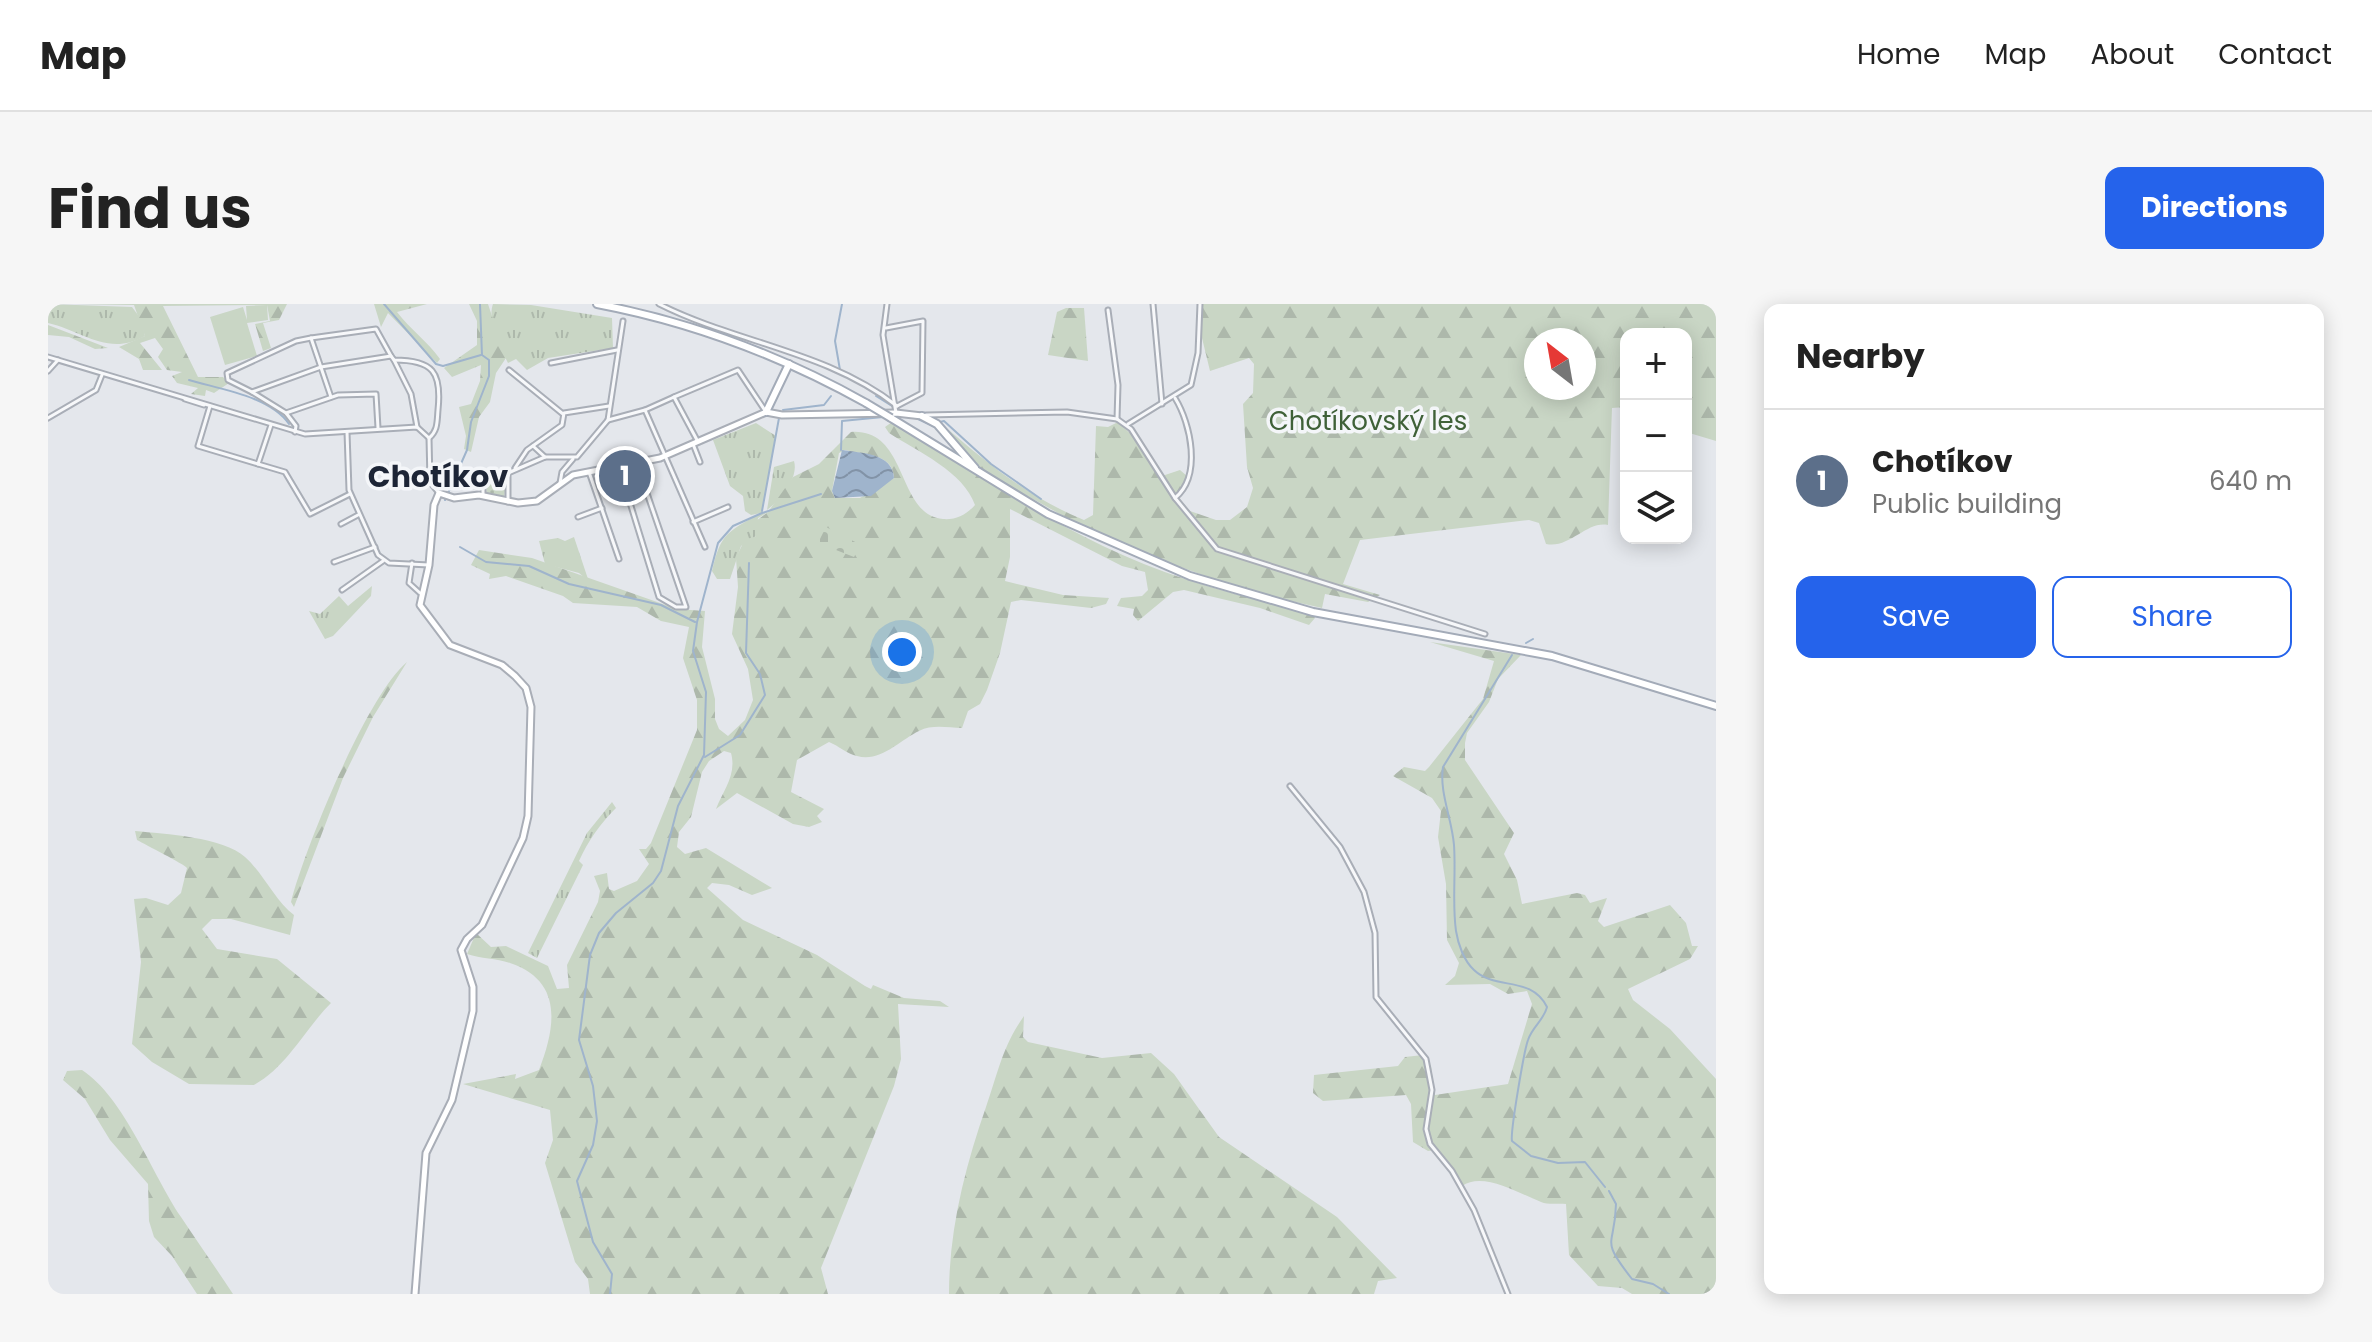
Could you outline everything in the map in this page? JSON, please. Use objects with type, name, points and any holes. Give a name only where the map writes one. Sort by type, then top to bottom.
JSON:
[{"type":"main road","points":[[597,304],[684,325],[789,364],[866,403],[895,412],[987,478],[1106,542],[1233,591],[1321,613],[1552,656],[1716,706]]},
{"type":"main road","points":[[766,412],[789,364]]},
{"type":"main road","points":[[922,416],[937,424],[987,478]]},
{"type":"street","points":[[659,304],[682,316],[803,356],[858,381],[895,412]]},
{"type":"street","points":[[887,304],[883,335],[895,412]]},
{"type":"street","points":[[1153,304],[1162,405]]},
{"type":"street","points":[[1127,425],[1175,398],[1191,385],[1196,366],[1200,304]]},
{"type":"street","points":[[1108,310],[1118,385],[1117,419]]},
{"type":"street","points":[[560,483],[562,472],[608,420],[623,321]]},
{"type":"street","points":[[886,328],[923,321],[922,393],[895,412]]},
{"type":"street","points":[[295,432],[296,426],[286,413],[227,379],[227,373],[296,341],[376,329],[411,394],[417,427],[429,438]]},
{"type":"street","points":[[311,338],[331,397]]},
{"type":"street","points":[[551,363],[617,350]]},
{"type":"street","points":[[48,357],[295,432],[314,435],[417,427]]},
{"type":"street","points":[[252,392],[321,367],[393,358],[426,365],[438,376],[436,430],[429,438],[430,482],[444,496]]},
{"type":"street","points":[[48,371],[58,360]]},
{"type":"street","points":[[509,370],[563,414]]},
{"type":"street","points":[[608,420],[645,410],[738,370],[766,412]]},
{"type":"street","points":[[48,418],[96,390],[102,373]]},
{"type":"street","points":[[286,413],[331,397],[376,394],[378,429]]},
{"type":"street","points":[[674,397],[695,443],[700,462]]},
{"type":"street","points":[[1175,398],[1187,419],[1190,456],[1190,480],[1175,498]]},
{"type":"street","points":[[209,406],[198,446],[285,472],[311,514],[350,494]]},
{"type":"street","points":[[563,414],[580,408],[610,406]]},
{"type":"street","points":[[645,410],[705,547]]},
{"type":"street","points":[[415,1294],[426,1153],[452,1100],[473,1011],[473,987],[461,950],[467,939],[482,925],[523,838],[528,816],[531,707],[526,688],[502,665],[454,648],[422,610],[420,593],[429,565],[434,505],[444,496],[483,496],[508,502],[540,500],[560,483],[589,472],[637,464],[667,455],[766,412],[782,415],[895,412],[922,416],[1067,412],[1117,419],[1127,425],[1205,538],[1224,553],[1485,634]]},
{"type":"street","points":[[456,469],[483,477],[508,473],[533,446],[562,425],[563,414]]},
{"type":"street","points":[[258,464],[271,425]]},
{"type":"street","points":[[347,432],[350,494],[383,561]]},
{"type":"street","points":[[533,446],[545,457]]},
{"type":"street","points":[[515,468],[545,457],[574,458]]},
{"type":"street","points":[[619,467],[659,597],[676,607],[686,607],[637,464]]},
{"type":"street","points":[[589,472],[619,559]]},
{"type":"street","points":[[508,473],[508,502]]},
{"type":"street","points":[[483,477],[483,496]]},
{"type":"street","points":[[693,522],[728,507]]},
{"type":"street","points":[[578,517],[602,508]]},
{"type":"street","points":[[341,524],[358,515]]},
{"type":"street","points":[[334,562],[375,547]]},
{"type":"street","points":[[342,590],[383,561],[429,565]]},
{"type":"street","points":[[412,563],[409,583],[420,593]]},
{"type":"street","points":[[1290,786],[1340,847],[1364,892],[1375,933],[1376,997],[1414,1040],[1426,1059],[1432,1090],[1426,1129],[1430,1144],[1452,1171],[1474,1210],[1508,1294]]},
{"type":"green space","points":[[48,304],[132,307],[141,319],[145,336],[119,344],[96,340],[48,323]]},
{"type":"green space","points":[[73,304],[287,304],[279,320],[263,323],[271,348],[263,351],[255,324],[270,321],[267,305],[163,306],[198,377],[223,377],[229,383],[214,393],[206,390],[205,396],[191,394],[198,388],[177,383],[172,376],[182,372],[167,370],[158,357],[163,349],[155,338],[140,343],[162,370],[143,370],[139,359],[119,347],[145,336],[134,305]]},
{"type":"green space","points":[[374,304],[427,304],[397,312],[440,359],[437,363],[388,313],[381,327]]},
{"type":"green space","points":[[469,304],[488,304],[506,358],[496,373],[490,402],[479,417],[471,452],[464,449],[466,436],[459,407],[471,404],[480,381],[481,365],[452,377],[444,368],[477,345],[477,321]]},
{"type":"green space","points":[[493,304],[531,305],[612,318],[613,348],[548,358],[527,370],[516,359],[508,363],[493,325]]},
{"type":"green space","name":"Chotíkovský les","points":[[1201,304],[1716,304],[1716,441],[1692,434],[1692,328],[1620,328],[1620,407],[1612,408],[1608,525],[1592,527],[1563,543],[1555,544],[1546,544],[1539,523],[1529,520],[1360,540],[1343,584],[1380,595],[1368,602],[1325,594],[1322,608],[1247,591],[1106,540],[985,472],[944,429],[944,426],[993,467],[1028,491],[1084,520],[1093,515],[1096,426],[1108,427],[1118,422],[1136,439],[1159,477],[1180,470],[1187,476],[1179,498],[1190,511],[1216,520],[1230,520],[1247,507],[1253,488],[1247,467],[1243,404],[1253,393],[1254,364],[1249,358],[1210,371],[1202,338]]},
{"type":"green space","points":[[267,305],[268,320],[247,323],[257,356],[225,365],[210,317],[243,307],[247,320],[246,306]]},
{"type":"green space","points":[[1066,308],[1084,308],[1088,361],[1048,355],[1057,312]]},
{"type":"green space","points":[[48,325],[108,348],[95,349],[69,337],[48,335]]},
{"type":"green space","points":[[892,422],[1022,503],[1128,557],[1206,586],[1312,613],[1315,618],[1309,625],[1260,608],[1184,590],[1173,592],[1138,621],[1133,615],[1134,609],[1117,606],[1121,598],[1142,596],[1148,590],[1145,572],[1122,566],[1010,509],[1010,557],[1005,581],[1063,595],[1109,598],[1106,604],[1091,608],[1021,600],[1011,602],[1000,653],[987,690],[980,704],[968,711],[962,728],[924,729],[882,754],[865,757],[850,754],[829,742],[797,760],[791,792],[824,809],[817,816],[822,822],[809,827],[793,824],[737,793],[716,809],[731,775],[731,753],[724,751],[709,761],[702,772],[691,817],[679,832],[677,847],[685,854],[706,848],[772,888],[752,895],[729,885],[712,883],[707,888],[743,920],[817,955],[871,989],[873,985],[904,998],[940,1001],[949,1007],[898,1004],[901,1059],[894,1086],[821,1268],[828,1294],[590,1294],[588,1279],[575,1262],[545,1163],[553,1140],[550,1110],[463,1084],[516,1074],[515,1079],[539,1070],[551,1022],[547,993],[527,971],[505,961],[467,954],[476,933],[491,947],[506,946],[548,966],[557,989],[569,988],[567,965],[598,902],[600,891],[594,876],[607,873],[609,889],[614,891],[637,881],[649,864],[639,849],[646,849],[651,843],[697,730],[697,700],[683,658],[689,627],[661,621],[637,607],[573,603],[563,596],[506,576],[489,579],[490,574],[471,565],[479,550],[532,558],[677,609],[705,611],[702,647],[715,699],[715,719],[719,729],[728,736],[745,720],[753,700],[748,669],[732,634],[738,587],[736,558],[743,543],[756,536],[756,521],[768,512],[793,477],[819,464],[851,432],[870,434],[883,443],[917,503],[928,514],[952,519],[975,505],[961,482],[950,472],[889,433],[885,427]],"holes":[[[845,450],[883,459],[889,464],[894,478],[860,498],[835,498],[832,491],[839,453]]]},
{"type":"green space","points":[[756,423],[776,436],[762,512],[768,512],[758,518],[756,536],[741,546],[730,579],[717,579],[712,571],[723,541],[733,529],[761,513],[751,515],[745,511],[743,496],[730,486],[713,440]]},
{"type":"green space","points":[[794,461],[791,481],[783,495],[767,510],[774,467]]},
{"type":"green space","points":[[507,476],[504,498],[486,494],[488,477]]},
{"type":"green space","points":[[826,527],[861,545],[854,557],[818,543]]},
{"type":"green space","points":[[574,537],[588,579],[579,573],[545,564],[539,541],[558,538],[565,541]]},
{"type":"green space","points":[[372,586],[371,596],[333,636],[325,639],[309,611],[320,614],[339,596],[348,606]]},
{"type":"green space","points":[[1430,642],[1521,655],[1498,679],[1489,702],[1467,733],[1465,760],[1514,833],[1504,854],[1517,880],[1522,904],[1577,893],[1585,895],[1590,903],[1607,898],[1598,921],[1604,927],[1670,905],[1686,923],[1692,946],[1698,946],[1690,959],[1628,989],[1633,1000],[1670,1029],[1716,1079],[1716,1294],[1632,1294],[1622,1288],[1598,1286],[1569,1255],[1566,1204],[1544,1203],[1491,1182],[1471,1182],[1462,1186],[1435,1150],[1428,1151],[1413,1142],[1411,1104],[1406,1095],[1323,1101],[1313,1093],[1314,1075],[1398,1066],[1405,1057],[1423,1055],[1431,1066],[1435,1095],[1508,1084],[1532,1004],[1527,991],[1508,994],[1490,984],[1445,985],[1455,976],[1459,963],[1447,940],[1446,884],[1438,837],[1441,811],[1432,798],[1393,776],[1404,767],[1425,771],[1429,767],[1483,699],[1494,661]]},
{"type":"green space","points":[[407,662],[373,717],[343,778],[294,907],[291,902],[298,878],[339,775],[374,706]]},
{"type":"green space","points":[[612,802],[616,808],[595,833],[579,861],[583,865],[537,958],[528,953],[587,833]]},
{"type":"green space","points":[[135,831],[193,838],[235,850],[252,864],[294,915],[290,935],[231,919],[212,919],[202,929],[217,949],[277,959],[331,1003],[277,1068],[254,1085],[189,1084],[152,1062],[132,1044],[141,962],[134,899],[146,898],[168,905],[181,893],[187,868],[137,840]]},
{"type":"green space","points":[[1024,1016],[1023,1037],[1028,1042],[1102,1058],[1151,1053],[1174,1074],[1219,1137],[1337,1217],[1397,1278],[1378,1281],[1374,1294],[949,1294],[955,1223],[965,1176],[1001,1060]]},
{"type":"green space","points":[[82,1070],[97,1082],[124,1118],[170,1200],[233,1294],[197,1294],[172,1256],[154,1237],[149,1221],[148,1184],[110,1140],[85,1099],[63,1080],[67,1071]]},
{"type":"water","points":[[842,450],[882,459],[892,470],[894,478],[871,496],[835,498],[832,491]]},
{"type":"waterway","points":[[384,304],[436,364],[443,366],[481,355]]},
{"type":"waterway","points":[[445,500],[467,450],[471,422],[489,376],[489,360],[482,355],[480,304]]},
{"type":"waterway","points":[[840,370],[835,341],[842,304]]},
{"type":"waterway","points":[[189,380],[257,400],[280,414],[289,424]]},
{"type":"waterway","points":[[783,410],[824,405],[831,396]]},
{"type":"waterway","points":[[876,396],[892,406]]},
{"type":"waterway","points":[[841,450],[842,421],[883,417]]},
{"type":"waterway","points":[[762,511],[779,418]]},
{"type":"waterway","points":[[916,418],[935,427]]},
{"type":"waterway","points":[[940,422],[944,421],[991,464],[1041,499]]},
{"type":"waterway","points":[[610,1294],[612,1274],[593,1242],[577,1181],[593,1145],[597,1121],[593,1086],[579,1040],[590,955],[599,933],[616,913],[653,883],[661,871],[678,806],[704,755],[706,692],[693,651],[697,622],[718,543],[733,526],[821,494]]},
{"type":"waterway","points":[[460,547],[486,562],[529,566],[569,584],[661,605],[695,622]]},
{"type":"waterway","points":[[705,757],[740,735],[765,695],[760,674],[746,653],[749,563]]},
{"type":"waterway","points":[[1526,643],[1533,639]]},
{"type":"waterway","points":[[1512,655],[1443,767],[1443,786],[1454,845],[1456,931],[1462,952],[1474,970],[1492,980],[1532,991],[1547,1007],[1526,1047],[1512,1141],[1531,1156],[1558,1163],[1585,1162],[1605,1187]]},
{"type":"waterway","points":[[1609,1191],[1616,1204],[1611,1242],[1615,1256],[1632,1279],[1653,1284],[1669,1294]]},
{"type":"place","name":"Chotíkov","points":[[625,476]]},
{"type":"district","name":"Chotíkov","points":[[438,476]]}]
